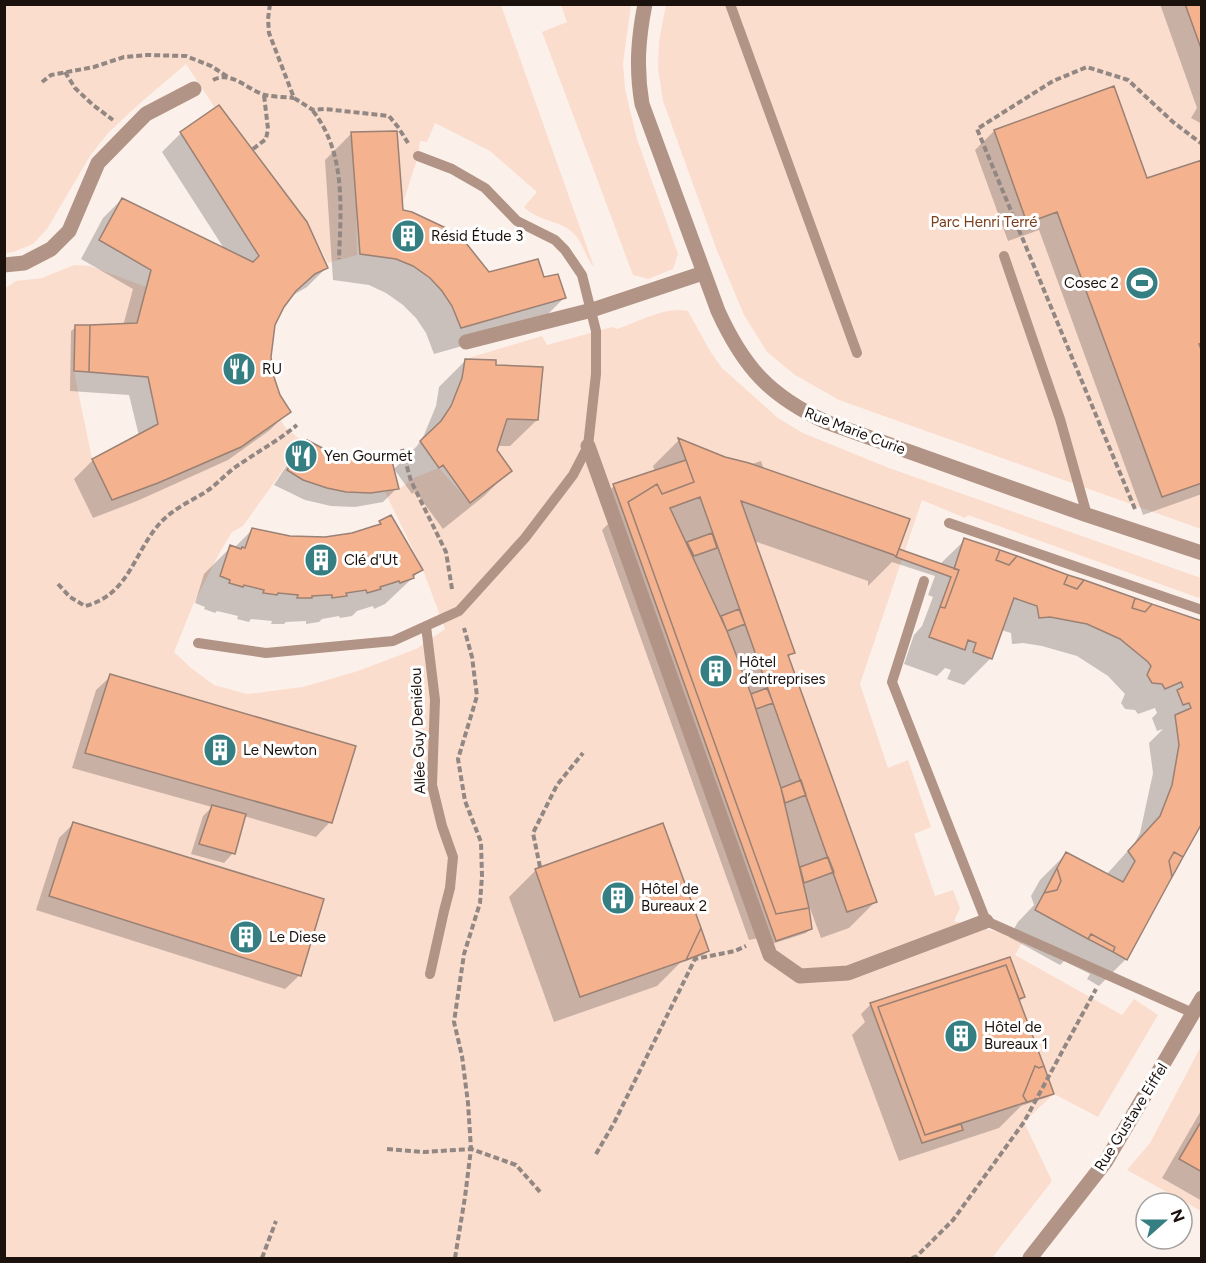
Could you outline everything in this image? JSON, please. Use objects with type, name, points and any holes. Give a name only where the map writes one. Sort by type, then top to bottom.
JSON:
[{"type":"street","name":"Rue Marie Curie","points":[[645,4],[637,51],[637,77],[642,104],[703,273],[730,338],[746,363],[782,398],[800,410],[826,422],[1202,553]]},
{"type":"street","points":[[4,265],[24,263],[51,249],[69,231],[98,163],[146,114],[194,89]]},
{"type":"street","points":[[466,342],[591,310],[703,273]]},
{"type":"street","points":[[588,446],[770,956],[800,976],[848,973],[986,921]]},
{"type":"street","name":"Rue Gustave Eiffel","points":[[1030,1258],[1106,1161],[1202,998]]},
{"type":"lane","points":[[730,4],[857,353]]},
{"type":"lane","points":[[198,643],[266,653],[393,641],[459,611],[525,538],[573,475],[588,446],[596,374],[596,332],[582,275],[565,250],[555,240],[517,221],[485,188],[452,169],[418,156]]},
{"type":"lane","points":[[1004,256],[1060,419],[1088,515]]},
{"type":"lane","points":[[949,523],[1202,610]]},
{"type":"lane","points":[[924,581],[892,682],[986,921],[1193,1013]]},
{"type":"lane","name":"Allée Guy Deniélou","points":[[426,626],[435,700],[432,784],[442,826],[453,857],[450,888],[430,974]]},
{"type":"path","points":[[270,4],[267,19],[269,33],[294,98]]},
{"type":"path","points":[[42,82],[51,75],[94,67],[124,57],[186,56],[211,66],[264,95],[294,98],[313,110],[323,124],[334,151],[340,181],[339,259]]},
{"type":"path","points":[[1136,512],[977,129],[1053,81],[1087,67],[1128,80],[1173,122],[1202,144]]},
{"type":"path","points":[[65,72],[75,88],[125,134]]},
{"type":"path","points":[[194,89],[218,77],[228,77]]},
{"type":"path","points":[[253,149],[266,139],[268,129],[264,95]]},
{"type":"path","points":[[313,110],[325,109],[389,117],[418,156]]},
{"type":"path","points":[[58,584],[70,597],[85,606],[97,603],[116,590],[129,574],[152,532],[165,518],[206,492],[238,465],[297,425]]},
{"type":"path","points":[[540,867],[533,833],[557,785],[583,753]]},
{"type":"path","points":[[596,1154],[614,1123],[695,959],[735,951],[764,940]]},
{"type":"path","points":[[912,1258],[917,1256],[953,1220],[1024,1122],[1105,974]]},
{"type":"path","points":[[387,1149],[423,1152],[471,1149],[516,1166],[541,1193]]},
{"type":"path","points":[[262,1258],[276,1221]]},
{"type":"green space","points":[[4,5],[501,5],[594,267],[569,229],[536,216],[524,207],[537,192],[490,151],[435,123],[427,142],[420,141],[418,156],[402,206],[397,131],[351,132],[357,255],[328,263],[307,222],[219,105],[215,108],[186,64],[108,133],[90,156],[47,229],[33,244],[5,253]]},
{"type":"green space","points":[[561,5],[631,5],[623,63],[625,89],[637,139],[678,254],[673,269],[648,279],[633,275],[542,32],[567,22]]},
{"type":"green space","name":"Parc Henri Terré","points":[[666,5],[1201,5],[1201,529],[839,400],[795,375],[767,352],[744,315],[716,248],[663,101],[658,68],[659,41]]},
{"type":"green space","points":[[74,265],[90,266],[146,287],[137,323],[75,326],[74,371],[92,459],[112,500],[220,456],[280,419],[285,427],[303,442],[243,526],[232,532],[193,605],[174,652],[214,685],[247,694],[303,687],[358,671],[416,649],[445,629],[423,570],[385,492],[399,489],[416,477],[439,468],[470,503],[511,471],[497,450],[507,419],[538,420],[539,392],[542,392],[543,367],[496,365],[496,360],[465,359],[542,336],[547,345],[612,327],[617,329],[652,316],[679,310],[688,311],[722,368],[778,418],[803,433],[889,468],[1201,578],[1199,598],[968,515],[965,518],[922,500],[860,684],[888,768],[908,760],[931,827],[914,834],[935,896],[953,890],[960,908],[954,921],[1002,933],[1023,941],[1015,955],[1122,1015],[1134,999],[1158,1015],[1098,1117],[1054,1094],[1024,1122],[1052,1181],[992,1258],[5,1258],[4,289],[16,281],[42,278]]},
{"type":"green space","points":[[1201,1046],[1201,1211],[1194,1207],[1194,1191],[1165,1191],[1127,1170],[1150,1143]]},
{"type":"building","points":[[1185,4],[1202,4],[1202,51]]},
{"type":"building","name":"Cosec 2","points":[[1114,86],[1147,178],[1202,160],[1202,343],[1199,344],[1202,352],[1202,483],[1162,497],[1057,212],[1027,223],[994,130]]},
{"type":"building","points":[[219,105],[307,222],[328,268],[315,274],[296,291],[284,307],[275,325],[271,357],[274,377],[280,395],[291,412],[241,447],[112,500],[92,459],[158,424],[148,377],[89,372],[90,325],[137,323],[151,270],[99,240],[122,198],[253,262],[259,256],[180,132]]},
{"type":"building","name":"Résid Étude 3","points":[[397,131],[403,210],[448,229],[466,243],[489,272],[538,259],[544,277],[558,274],[566,298],[461,328],[452,306],[430,278],[413,266],[396,259],[360,254],[351,132]]},
{"type":"building","points":[[75,325],[90,325],[89,372],[74,371]]},
{"type":"building","points":[[465,359],[496,360],[496,365],[543,367],[538,420],[507,419],[497,450],[512,471],[470,503],[443,465],[439,468],[420,441],[441,421],[451,406],[462,378]]},
{"type":"building","name":"Hôtel d’entreprises","points":[[678,438],[725,457],[749,463],[910,519],[896,557],[741,501],[795,653],[788,655],[877,902],[847,912],[700,497],[670,508],[727,631],[751,694],[781,788],[809,908],[776,914],[628,502],[657,484],[662,494],[694,482]]},
{"type":"building","points":[[307,440],[328,451],[349,456],[363,457],[390,453],[399,489],[371,493],[346,492],[303,480],[287,470]]},
{"type":"building","points":[[686,460],[694,482],[662,494],[657,484],[628,502],[776,914],[809,908],[812,929],[776,941],[613,484]]},
{"type":"building","name":"Clé d'Ut","points":[[391,515],[423,570],[413,575],[414,578],[400,583],[399,581],[367,593],[366,590],[346,593],[347,596],[297,598],[298,595],[263,593],[264,590],[229,583],[230,580],[220,576],[230,545],[245,548],[252,528],[290,536],[325,537],[352,533],[381,524],[379,521]]},
{"type":"building","points":[[712,533],[717,548],[694,556],[687,542]]},
{"type":"building","points":[[964,538],[1000,550],[996,560],[1009,565],[1017,556],[1068,575],[1064,584],[1077,589],[1084,580],[1135,598],[1132,608],[1145,612],[1152,604],[1202,621],[1202,823],[1183,857],[1174,852],[1169,861],[1172,877],[1127,960],[1113,952],[1115,947],[1091,934],[1088,939],[1035,910],[1044,893],[1057,890],[1061,881],[1057,868],[1066,852],[1123,882],[1135,861],[1128,851],[1160,816],[1172,785],[1179,745],[1175,715],[1191,708],[1189,703],[1183,705],[1177,690],[1183,687],[1181,682],[1165,689],[1162,684],[1152,683],[1147,675],[1151,666],[1120,639],[1087,624],[1050,617],[1039,618],[1037,606],[1014,598],[992,659],[973,652],[976,643],[968,640],[965,650],[929,637],[940,607],[945,608],[959,570],[954,569]]},
{"type":"building","points":[[899,549],[959,570],[945,608],[940,607],[951,577],[896,557]]},
{"type":"building","points":[[1000,550],[1017,556],[1009,565],[996,560]]},
{"type":"building","points":[[1068,575],[1084,580],[1077,589],[1064,584]]},
{"type":"building","points":[[1135,598],[1152,604],[1145,612],[1132,608]]},
{"type":"building","points":[[739,609],[745,624],[727,631],[721,616]]},
{"type":"building","name":"Le Newton","points":[[110,674],[356,746],[332,823],[85,753]]},
{"type":"building","points":[[767,688],[773,703],[756,709],[751,694]]},
{"type":"building","points":[[801,780],[806,795],[785,803],[781,788]]},
{"type":"building","points":[[212,805],[246,814],[235,854],[199,844]]},
{"type":"building","name":"Le Diese","points":[[73,822],[324,899],[301,976],[49,896]]},
{"type":"building","name":"Hôtel de Bureaux 2","points":[[663,823],[701,928],[686,960],[580,997],[535,869]]},
{"type":"building","points":[[1174,852],[1183,857],[1172,877],[1169,861]]},
{"type":"building","points":[[828,857],[834,872],[804,883],[800,867]]},
{"type":"building","points":[[1057,868],[1061,881],[1057,890],[1044,893]]},
{"type":"building","points":[[701,928],[709,951],[686,960]]},
{"type":"building","points":[[1091,934],[1115,947],[1113,952],[1088,939]]},
{"type":"building","points":[[1010,957],[1025,997],[1019,999],[1006,965],[878,1007],[925,1135],[961,1124],[963,1130],[922,1143],[870,1003]]},
{"type":"building","name":"Hôtel de Bureaux 1","points":[[1006,965],[1044,1066],[1039,1068],[1035,1066],[1023,1096],[1027,1102],[925,1135],[878,1007]]},
{"type":"building","points":[[1035,1066],[1039,1068],[1044,1066],[1054,1094],[1027,1102],[1023,1096]]},
{"type":"building","points":[[1202,1120],[1202,1172],[1179,1159]]},
{"type":"place","name":"Résid Étude 3","points":[[408,236]]},
{"type":"place","name":"Cosec 2","points":[[1142,283]]},
{"type":"place","name":"RU","points":[[239,369]]},
{"type":"place","name":"Yen Gourmet","points":[[301,456]]},
{"type":"place","name":"Clé d'Ut","points":[[321,560]]},
{"type":"place","name":"Hôtel d’entreprises","points":[[716,671]]},
{"type":"place","name":"Le Newton","points":[[220,750]]},
{"type":"place","name":"Hôtel de Bureaux 2","points":[[618,898]]},
{"type":"place","name":"Le Diese","points":[[246,937]]},
{"type":"place","name":"Hôtel de Bureaux 1","points":[[961,1036]]}]
